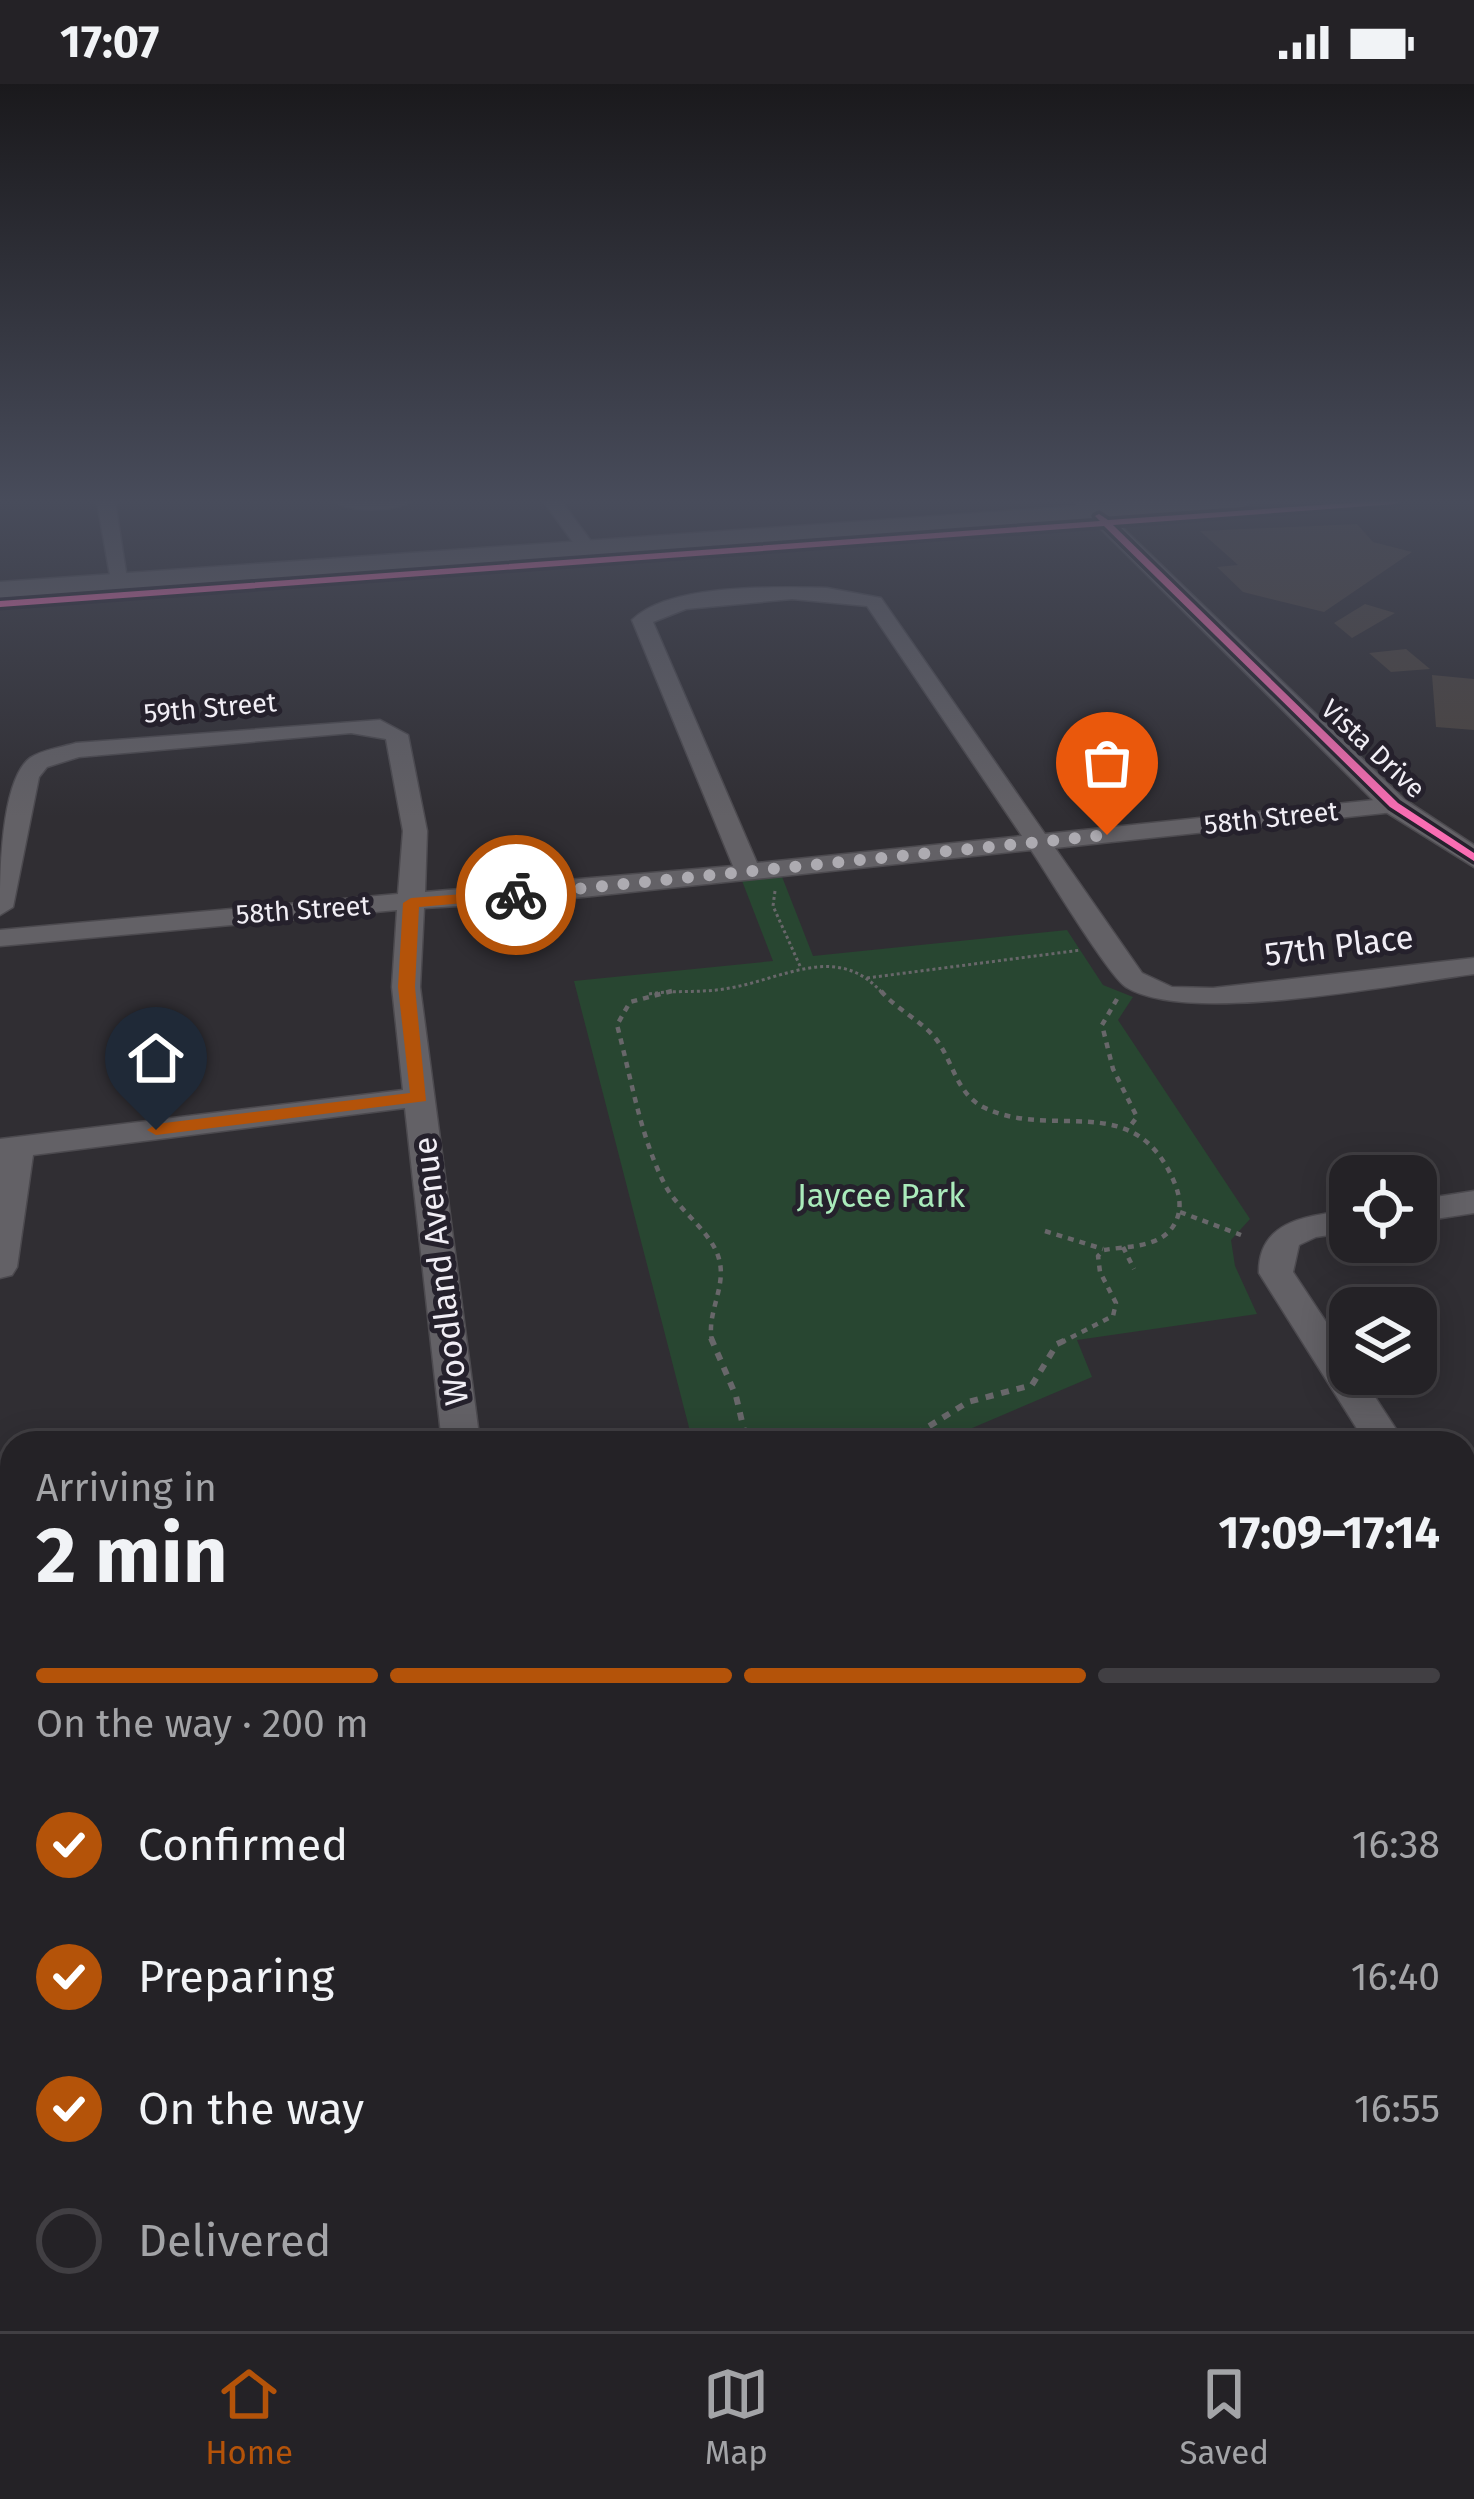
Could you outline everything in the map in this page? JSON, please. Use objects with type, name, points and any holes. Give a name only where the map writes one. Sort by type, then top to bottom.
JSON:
[{"type":"street","name":"57th Place","points":[[663,607],[647,614],[643,627],[760,871]]},
{"type":"street","name":"57th Place","points":[[877,607],[1132,979],[1167,995],[1213,998],[1474,966]]},
{"type":"street","name":"Vista Drive","points":[[1191,607],[1394,805],[1474,858]]},
{"type":"street","name":"59th Street","points":[[0,907],[27,776],[50,756],[104,747],[367,725],[390,730],[402,742]]},
{"type":"street","name":"Woodland Avenue","points":[[402,742],[415,831],[406,987],[460,1431]]},
{"type":"street","name":"58th Street","points":[[0,938],[760,871],[1394,805]]},
{"type":"street","points":[[0,1268],[9,1148],[419,1097]]},
{"type":"street","points":[[1437,1208],[1474,1202]]},
{"type":"street","points":[[1329,1224],[1301,1228],[1282,1239],[1274,1256],[1276,1273],[1378,1431]]},
{"type":"path","points":[[760,871],[776,887],[773,906],[783,917],[788,945],[800,967]]},
{"type":"path","points":[[867,978],[1083,950]]},
{"type":"path","points":[[744,1431],[708,1323],[720,1281],[719,1257],[666,1187],[650,1148],[617,1025],[625,1007],[640,998],[732,988],[800,967],[843,969],[867,978],[935,1037],[954,1074],[979,1105],[1006,1115],[1092,1119],[1129,1129],[1161,1156],[1175,1184],[1180,1211],[1166,1238],[1104,1250],[1046,1231]]},
{"type":"path","points":[[1121,994],[1102,1025],[1113,1069],[1137,1117],[1129,1129]]},
{"type":"path","points":[[1180,1211],[1241,1235]]},
{"type":"path","points":[[1122,1246],[1134,1269]]},
{"type":"path","points":[[921,1431],[968,1402],[1032,1385],[1057,1344],[1113,1316],[1116,1303],[1097,1262],[1104,1250]]},
{"type":"green space","name":"Jaycee Park","points":[[779,869],[813,956],[1067,930],[1103,985],[1133,997],[1118,1020],[1250,1219],[1231,1240],[1235,1266],[1257,1314],[1077,1340],[1092,1377],[965,1431],[690,1431],[574,981],[773,961],[739,873]]},
{"type":"building","points":[[1360,607],[1395,613],[1352,638],[1334,623]]},
{"type":"building","points":[[1406,649],[1430,669],[1391,672],[1369,653]]},
{"type":"building","points":[[1432,675],[1474,679],[1474,730],[1436,727]]},
{"type":"cycle path","points":[[1192,607],[1394,805],[1474,858]]},
{"type":"way so far","points":[[516,895],[1107,835]]},
{"type":"route","points":[[156,1130],[419,1097],[406,987],[411,903],[516,895]]}]
